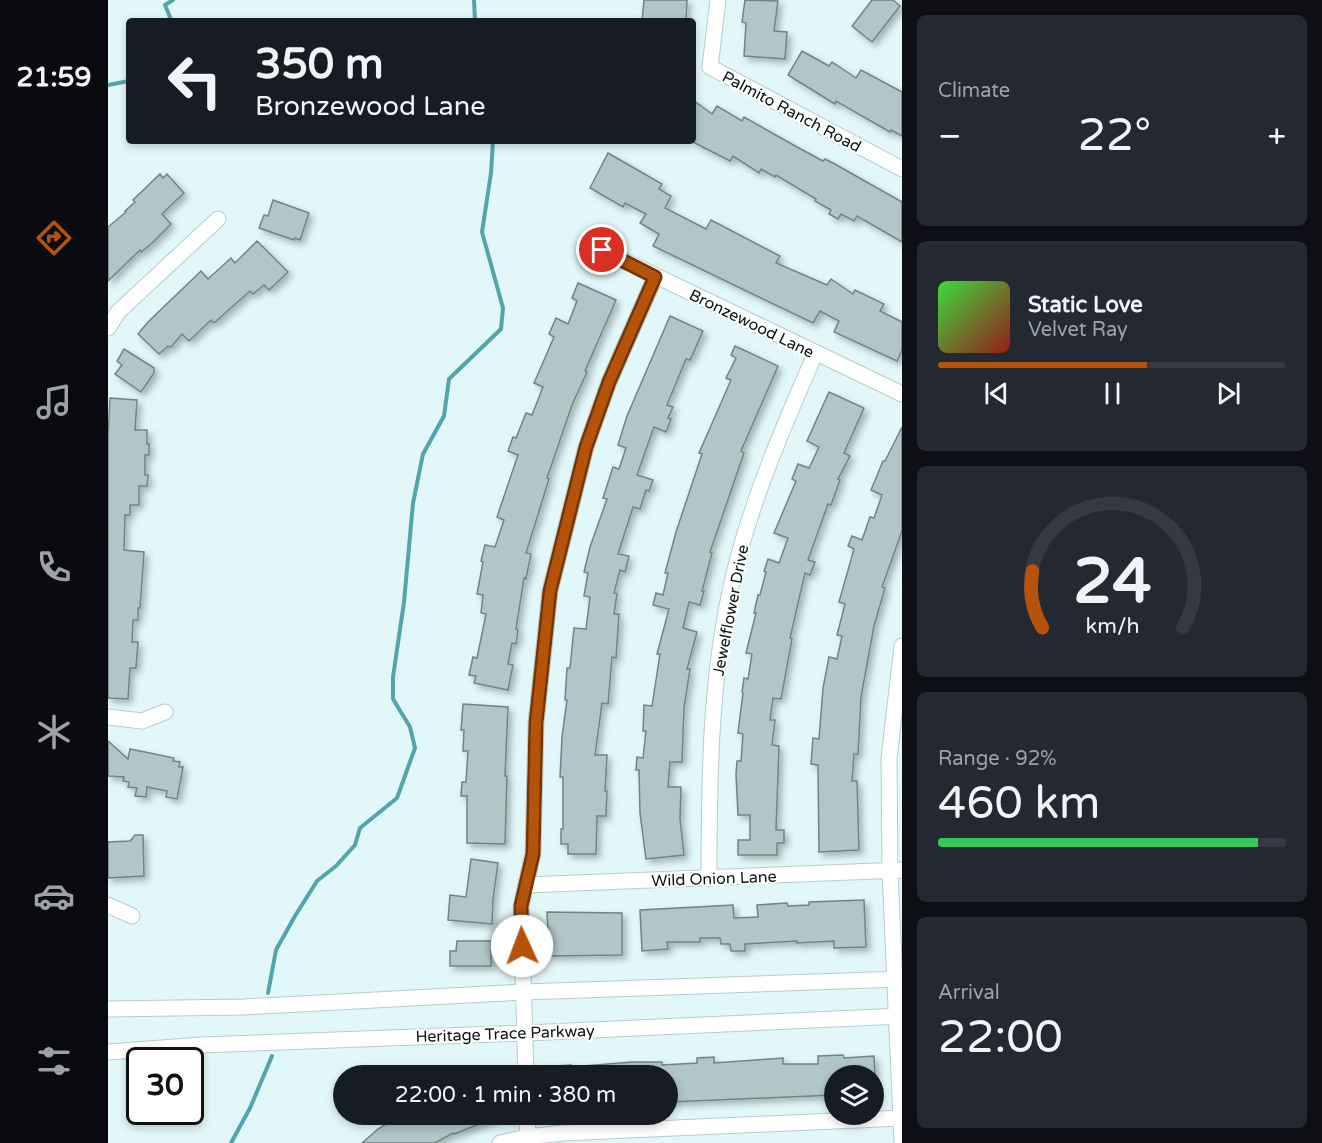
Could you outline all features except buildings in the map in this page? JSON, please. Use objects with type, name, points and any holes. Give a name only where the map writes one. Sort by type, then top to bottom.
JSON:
[{"type":"street","name":"Palmito Ranch Road","points":[[718,0],[710,67],[902,170]]},
{"type":"street","points":[[108,328],[118,312],[218,219]]},
{"type":"street","name":"Bronzewood Lane","points":[[602,250],[902,394]]},
{"type":"street","points":[[526,1065],[520,922],[521,906],[533,854],[536,723],[550,591],[586,447],[609,382],[655,277]]},
{"type":"street","name":"Jewelflower Drive","points":[[709,879],[710,735],[730,593],[761,484],[815,354]]},
{"type":"street","points":[[902,649],[889,758],[896,870],[902,1143]]},
{"type":"street","points":[[108,717],[142,721],[165,712]]},
{"type":"street","name":"Wild Onion Lane","points":[[526,885],[896,870]]},
{"type":"street","points":[[108,905],[132,916]]},
{"type":"street","points":[[108,1009],[297,1005],[524,992],[898,979]]},
{"type":"street","name":"Heritage Trace Parkway","points":[[108,1052],[202,1045],[899,1016]]},
{"type":"street","points":[[500,1143],[563,1133],[901,1118]]},
{"type":"street","points":[[527,1125],[528,1140]]},
{"type":"waterway","points":[[170,18],[165,5],[173,0]]},
{"type":"waterway","points":[[474,0],[475,18]]},
{"type":"waterway","points":[[108,85],[126,82]]},
{"type":"waterway","points":[[268,993],[276,950],[295,916],[317,881],[336,866],[355,845],[360,828],[397,798],[415,748],[410,727],[393,699],[393,677],[404,602],[413,503],[423,454],[444,416],[449,379],[501,329],[503,308],[482,232],[493,144]]},
{"type":"waterway","points":[[231,1143],[250,1108],[272,1056]]},
{"type":"route","points":[[522,946],[521,906],[533,854],[536,723],[550,591],[586,447],[609,382],[655,277],[602,250]]}]
